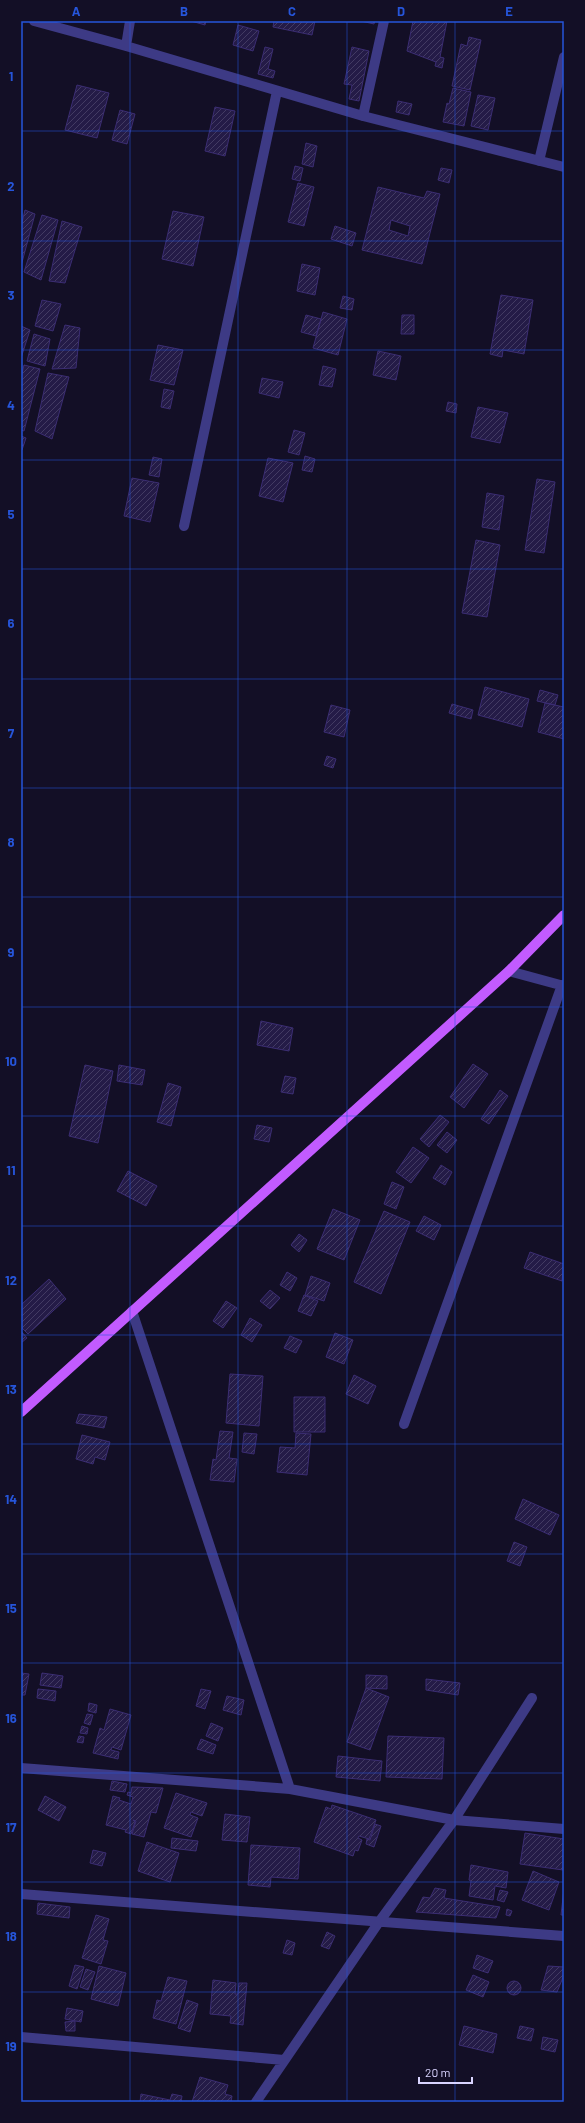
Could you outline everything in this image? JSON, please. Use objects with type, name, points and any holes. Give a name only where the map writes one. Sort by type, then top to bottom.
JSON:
[{"type":"main road","points":[[21,1412],[509,971],[564,915]]},
{"type":"street","points":[[34,21],[126,46],[363,116],[564,167]]},
{"type":"street","points":[[126,46],[130,21]]},
{"type":"street","points":[[363,116],[384,21]]},
{"type":"street","points":[[539,161],[564,57]]},
{"type":"street","points":[[184,526],[277,91]]},
{"type":"street","points":[[404,1424],[563,985],[509,971]]},
{"type":"street","points":[[132,1311],[290,1788]]},
{"type":"street","points":[[256,2102],[379,1922],[454,1820],[532,1698]]},
{"type":"street","points":[[21,1768],[290,1788],[454,1820],[564,1829]]},
{"type":"street","points":[[21,1894],[564,1936]]},
{"type":"street","points":[[21,2037],[284,2060]]},
{"type":"building","points":[[191,21],[206,21],[205,25]]},
{"type":"building","points":[[274,21],[315,21],[312,35],[273,27]]},
{"type":"building","points":[[361,21],[375,21],[374,24]]},
{"type":"building","points":[[413,21],[447,21],[440,57],[444,58],[442,68],[435,66],[436,62],[407,51]]},
{"type":"building","points":[[238,25],[259,31],[253,51],[233,45]]},
{"type":"building","points":[[469,37],[481,40],[470,90],[452,86],[461,44],[467,46]]},
{"type":"building","points":[[265,47],[273,49],[268,69],[275,71],[273,78],[258,74]]},
{"type":"building","points":[[352,47],[369,51],[359,101],[349,99],[352,85],[344,84]]},
{"type":"building","points":[[77,85],[109,93],[97,138],[65,130]]},
{"type":"building","points":[[453,88],[471,92],[464,126],[443,122],[447,103],[449,104]]},
{"type":"building","points":[[478,95],[495,98],[488,130],[471,126]]},
{"type":"building","points":[[398,101],[412,104],[409,115],[396,112]]},
{"type":"building","points":[[215,107],[235,111],[225,156],[205,151]]},
{"type":"building","points":[[120,110],[135,114],[127,144],[112,140]]},
{"type":"building","points":[[306,143],[317,146],[313,167],[302,164]]},
{"type":"building","points":[[295,166],[303,168],[300,181],[292,179]]},
{"type":"building","points":[[441,168],[452,170],[449,183],[438,180]]},
{"type":"building","points":[[298,183],[314,187],[304,226],[288,222]]},
{"type":"building","points":[[378,187],[424,198],[427,191],[440,194],[422,264],[362,250]],"holes":[[[391,220],[410,226],[408,236],[389,230]]]},
{"type":"building","points":[[25,210],[35,214],[21,266],[21,227]]},
{"type":"building","points":[[173,211],[204,217],[193,266],[162,259]]},
{"type":"building","points":[[42,215],[58,220],[41,280],[24,272]]},
{"type":"building","points":[[62,221],[82,227],[65,283],[49,281]]},
{"type":"building","points":[[335,226],[356,233],[352,246],[331,239]]},
{"type":"building","points":[[302,264],[320,268],[315,295],[297,291]]},
{"type":"building","points":[[501,295],[533,300],[524,354],[503,350],[502,357],[490,354]]},
{"type":"building","points":[[343,296],[354,299],[352,310],[340,308]]},
{"type":"building","points":[[42,300],[61,304],[53,331],[35,326]]},
{"type":"building","points":[[323,312],[347,319],[338,355],[313,348]]},
{"type":"building","points":[[306,315],[321,319],[316,336],[301,332]]},
{"type":"building","points":[[402,315],[414,315],[414,334],[401,334]]},
{"type":"building","points":[[65,325],[80,328],[76,368],[52,369]]},
{"type":"building","points":[[21,326],[30,330],[21,358]]},
{"type":"building","points":[[34,334],[50,339],[45,366],[27,361]]},
{"type":"building","points":[[158,345],[183,350],[174,385],[150,380]]},
{"type":"building","points":[[378,351],[401,356],[396,380],[373,375]]},
{"type":"building","points":[[24,365],[40,369],[24,431],[21,430],[21,378]]},
{"type":"building","points":[[323,366],[336,369],[332,387],[319,385]]},
{"type":"building","points":[[48,373],[69,377],[52,439],[35,431]]},
{"type":"building","points":[[262,378],[283,382],[279,398],[259,393]]},
{"type":"building","points":[[164,389],[174,391],[170,409],[161,407]]},
{"type":"building","points":[[448,402],[457,404],[456,413],[446,411]]},
{"type":"building","points":[[478,407],[508,413],[500,443],[471,437]]},
{"type":"building","points":[[294,430],[305,433],[299,455],[288,452]]},
{"type":"building","points":[[21,436],[26,438],[22,450],[21,450]]},
{"type":"building","points":[[305,456],[315,459],[312,472],[302,470]]},
{"type":"building","points":[[153,457],[162,459],[159,477],[149,475]]},
{"type":"building","points":[[268,458],[293,463],[283,502],[259,496]]},
{"type":"building","points":[[132,478],[159,483],[150,522],[124,516]]},
{"type":"building","points":[[537,479],[555,482],[544,553],[525,550]]},
{"type":"building","points":[[487,493],[504,496],[499,530],[482,527]]},
{"type":"building","points":[[476,540],[500,545],[487,617],[462,613]]},
{"type":"building","points":[[485,687],[529,699],[522,727],[478,715]]},
{"type":"building","points":[[540,690],[558,695],[555,705],[537,701]]},
{"type":"building","points":[[545,703],[564,707],[564,739],[538,732]]},
{"type":"building","points":[[452,704],[473,710],[471,719],[449,713]]},
{"type":"building","points":[[331,705],[350,710],[344,737],[324,732]]},
{"type":"building","points":[[327,756],[336,759],[333,768],[324,765]]},
{"type":"building","points":[[261,1021],[293,1028],[289,1051],[257,1045]]},
{"type":"building","points":[[473,1064],[488,1074],[464,1108],[450,1097]]},
{"type":"building","points":[[85,1065],[113,1071],[98,1143],[69,1136]]},
{"type":"building","points":[[119,1065],[145,1070],[142,1085],[117,1081]]},
{"type":"building","points":[[285,1076],[296,1078],[293,1094],[281,1092]]},
{"type":"building","points":[[168,1083],[181,1087],[171,1126],[157,1122]]},
{"type":"building","points":[[500,1090],[508,1096],[489,1124],[481,1119]]},
{"type":"building","points":[[440,1115],[449,1122],[429,1147],[420,1139]]},
{"type":"building","points":[[257,1125],[272,1128],[269,1142],[254,1139]]},
{"type":"building","points":[[447,1132],[457,1140],[447,1153],[437,1145]]},
{"type":"building","points":[[413,1147],[429,1158],[411,1183],[396,1172]]},
{"type":"building","points":[[441,1165],[452,1172],[445,1185],[433,1178]]},
{"type":"building","points":[[128,1171],[157,1186],[146,1206],[117,1191]]},
{"type":"building","points":[[392,1182],[404,1187],[396,1209],[384,1204]]},
{"type":"building","points":[[333,1209],[360,1220],[344,1260],[317,1249]]},
{"type":"building","points":[[384,1211],[410,1222],[381,1294],[354,1282]]},
{"type":"building","points":[[424,1216],[441,1225],[434,1240],[416,1231]]},
{"type":"building","points":[[299,1234],[307,1240],[299,1252],[291,1245]]},
{"type":"building","points":[[530,1252],[564,1264],[562,1281],[524,1268]]},
{"type":"building","points":[[287,1272],[297,1278],[290,1291],[280,1285]]},
{"type":"building","points":[[311,1276],[330,1283],[324,1301],[305,1295]]},
{"type":"building","points":[[49,1279],[66,1299],[28,1334],[21,1327],[21,1305]]},
{"type":"building","points":[[270,1290],[280,1298],[270,1309],[260,1301]]},
{"type":"building","points":[[304,1295],[318,1301],[311,1316],[298,1311]]},
{"type":"building","points":[[226,1301],[237,1308],[223,1328],[213,1321]]},
{"type":"building","points":[[250,1318],[262,1325],[252,1342],[241,1335]]},
{"type":"building","points":[[21,1331],[27,1338],[21,1343]]},
{"type":"building","points":[[335,1333],[353,1340],[344,1364],[326,1357]]},
{"type":"building","points":[[290,1336],[302,1341],[296,1353],[284,1348]]},
{"type":"building","points":[[230,1374],[263,1376],[259,1426],[226,1423]]},
{"type":"building","points":[[354,1375],[376,1386],[368,1404],[346,1394]]},
{"type":"building","points":[[294,1397],[325,1397],[325,1432],[294,1432]]},
{"type":"building","points":[[79,1414],[107,1417],[104,1428],[76,1423]]},
{"type":"building","points":[[220,1431],[233,1432],[229,1458],[237,1459],[234,1482],[210,1480],[213,1459],[216,1460]]},
{"type":"building","points":[[244,1433],[257,1434],[254,1454],[242,1452]]},
{"type":"building","points":[[296,1433],[311,1434],[307,1475],[277,1472],[280,1447],[295,1448]]},
{"type":"building","points":[[82,1435],[110,1442],[105,1460],[95,1457],[93,1464],[76,1459]]},
{"type":"building","points":[[523,1499],[559,1515],[550,1535],[515,1519]]},
{"type":"building","points":[[514,1542],[527,1547],[520,1566],[507,1561]]},
{"type":"building","points":[[21,1673],[29,1674],[25,1695],[21,1695]]},
{"type":"building","points":[[42,1673],[63,1676],[61,1688],[40,1685]]},
{"type":"building","points":[[366,1675],[387,1676],[387,1689],[366,1688]]},
{"type":"building","points":[[426,1679],[460,1683],[458,1695],[426,1690]]},
{"type":"building","points":[[366,1688],[389,1697],[370,1750],[347,1742]]},
{"type":"building","points":[[38,1689],[56,1691],[55,1701],[37,1698]]},
{"type":"building","points":[[201,1689],[211,1691],[205,1709],[196,1706]]},
{"type":"building","points":[[227,1696],[244,1700],[241,1715],[223,1710]]},
{"type":"building","points":[[89,1703],[97,1705],[96,1713],[88,1711]]},
{"type":"building","points":[[110,1709],[131,1715],[121,1750],[112,1747],[111,1750],[119,1752],[118,1759],[93,1753],[100,1728],[104,1730]]},
{"type":"building","points":[[87,1714],[93,1715],[90,1725],[84,1723]]},
{"type":"building","points":[[211,1723],[223,1728],[218,1741],[206,1736]]},
{"type":"building","points":[[82,1726],[88,1728],[87,1734],[80,1733]]},
{"type":"building","points":[[79,1736],[84,1737],[83,1743],[77,1742]]},
{"type":"building","points":[[388,1736],[444,1738],[442,1779],[386,1777]]},
{"type":"building","points":[[201,1739],[216,1745],[213,1754],[197,1749]]},
{"type":"building","points":[[338,1756],[382,1761],[380,1781],[336,1777]]},
{"type":"building","points":[[112,1781],[127,1784],[125,1792],[110,1790]]},
{"type":"building","points":[[132,1787],[163,1788],[156,1813],[151,1812],[144,1837],[132,1834],[136,1821],[133,1820],[135,1822],[131,1834],[125,1832],[126,1830],[106,1825],[113,1796],[120,1798],[119,1800],[131,1804],[133,1797],[127,1795],[128,1792],[131,1793]]},
{"type":"building","points":[[176,1793],[207,1803],[202,1816],[191,1812],[190,1815],[198,1818],[191,1837],[164,1828]]},
{"type":"building","points":[[45,1796],[66,1807],[59,1821],[38,1810]]},
{"type":"building","points":[[332,1805],[376,1820],[369,1839],[359,1836],[358,1838],[362,1840],[358,1851],[355,1850],[353,1856],[314,1842],[326,1807],[331,1809]]},
{"type":"building","points":[[225,1814],[250,1817],[247,1842],[222,1840]]},
{"type":"building","points":[[375,1824],[381,1826],[374,1847],[366,1844],[367,1839],[370,1840]]},
{"type":"building","points":[[525,1833],[564,1839],[563,1870],[520,1864]]},
{"type":"building","points":[[172,1838],[198,1841],[196,1851],[171,1848]]},
{"type":"building","points":[[147,1842],[179,1853],[170,1882],[138,1871]]},
{"type":"building","points":[[251,1845],[300,1848],[298,1879],[271,1877],[270,1887],[248,1885]]},
{"type":"building","points":[[93,1850],[106,1853],[102,1866],[90,1863]]},
{"type":"building","points":[[471,1865],[508,1872],[506,1888],[495,1886],[493,1900],[469,1896]]},
{"type":"building","points":[[533,1871],[559,1882],[549,1910],[522,1900]]},
{"type":"building","points":[[435,1888],[446,1890],[444,1898],[500,1907],[496,1918],[416,1912],[423,1897],[430,1898]]},
{"type":"building","points":[[564,1889],[564,1915],[561,1915]]},
{"type":"building","points":[[500,1890],[508,1892],[504,1902],[497,1900]]},
{"type":"building","points":[[38,1903],[70,1907],[69,1918],[37,1914]]},
{"type":"building","points":[[507,1909],[512,1911],[510,1916],[506,1915]]},
{"type":"building","points":[[96,1915],[109,1919],[103,1940],[108,1941],[101,1964],[82,1958]]},
{"type":"building","points":[[327,1932],[335,1936],[329,1949],[321,1946]]},
{"type":"building","points":[[287,1940],[295,1943],[292,1955],[283,1953]]},
{"type":"building","points":[[477,1955],[493,1961],[488,1973],[473,1968]]},
{"type":"building","points":[[75,1965],[84,1967],[77,1989],[69,1986]]},
{"type":"building","points":[[99,1966],[126,1973],[118,2006],[91,1999]]},
{"type":"building","points":[[548,1966],[564,1967],[564,1975],[557,1992],[541,1990]]},
{"type":"building","points":[[86,1969],[95,1972],[88,1990],[80,1987]]},
{"type":"building","points":[[473,1975],[489,1982],[483,1997],[466,1990]]},
{"type":"building","points":[[168,1977],[187,1981],[176,2024],[153,2018],[157,2000],[161,2001]]},
{"type":"building","points":[[213,1980],[236,1983],[235,1994],[238,1994],[239,1983],[247,1983],[243,2025],[230,2023],[231,2016],[210,2014]]},
{"type":"building","points":[[514,1981],[519,1983],[521,1988],[519,1993],[514,1995],[509,1993],[507,1988],[509,1983]]},
{"type":"building","points":[[187,2000],[198,2004],[190,2032],[178,2028]]},
{"type":"building","points":[[67,2008],[83,2011],[81,2022],[65,2019]]},
{"type":"building","points":[[75,2021],[75,2031],[66,2031],[65,2022]]},
{"type":"building","points":[[464,2026],[497,2034],[493,2053],[459,2045]]},
{"type":"building","points":[[520,2026],[534,2029],[531,2041],[517,2038]]},
{"type":"building","points":[[543,2037],[558,2040],[555,2052],[541,2049]]},
{"type":"building","points":[[200,2077],[228,2085],[225,2094],[232,2096],[231,2102],[192,2102]]},
{"type":"building","points":[[141,2094],[170,2100],[172,2094],[182,2096],[181,2102],[140,2102]]}]
